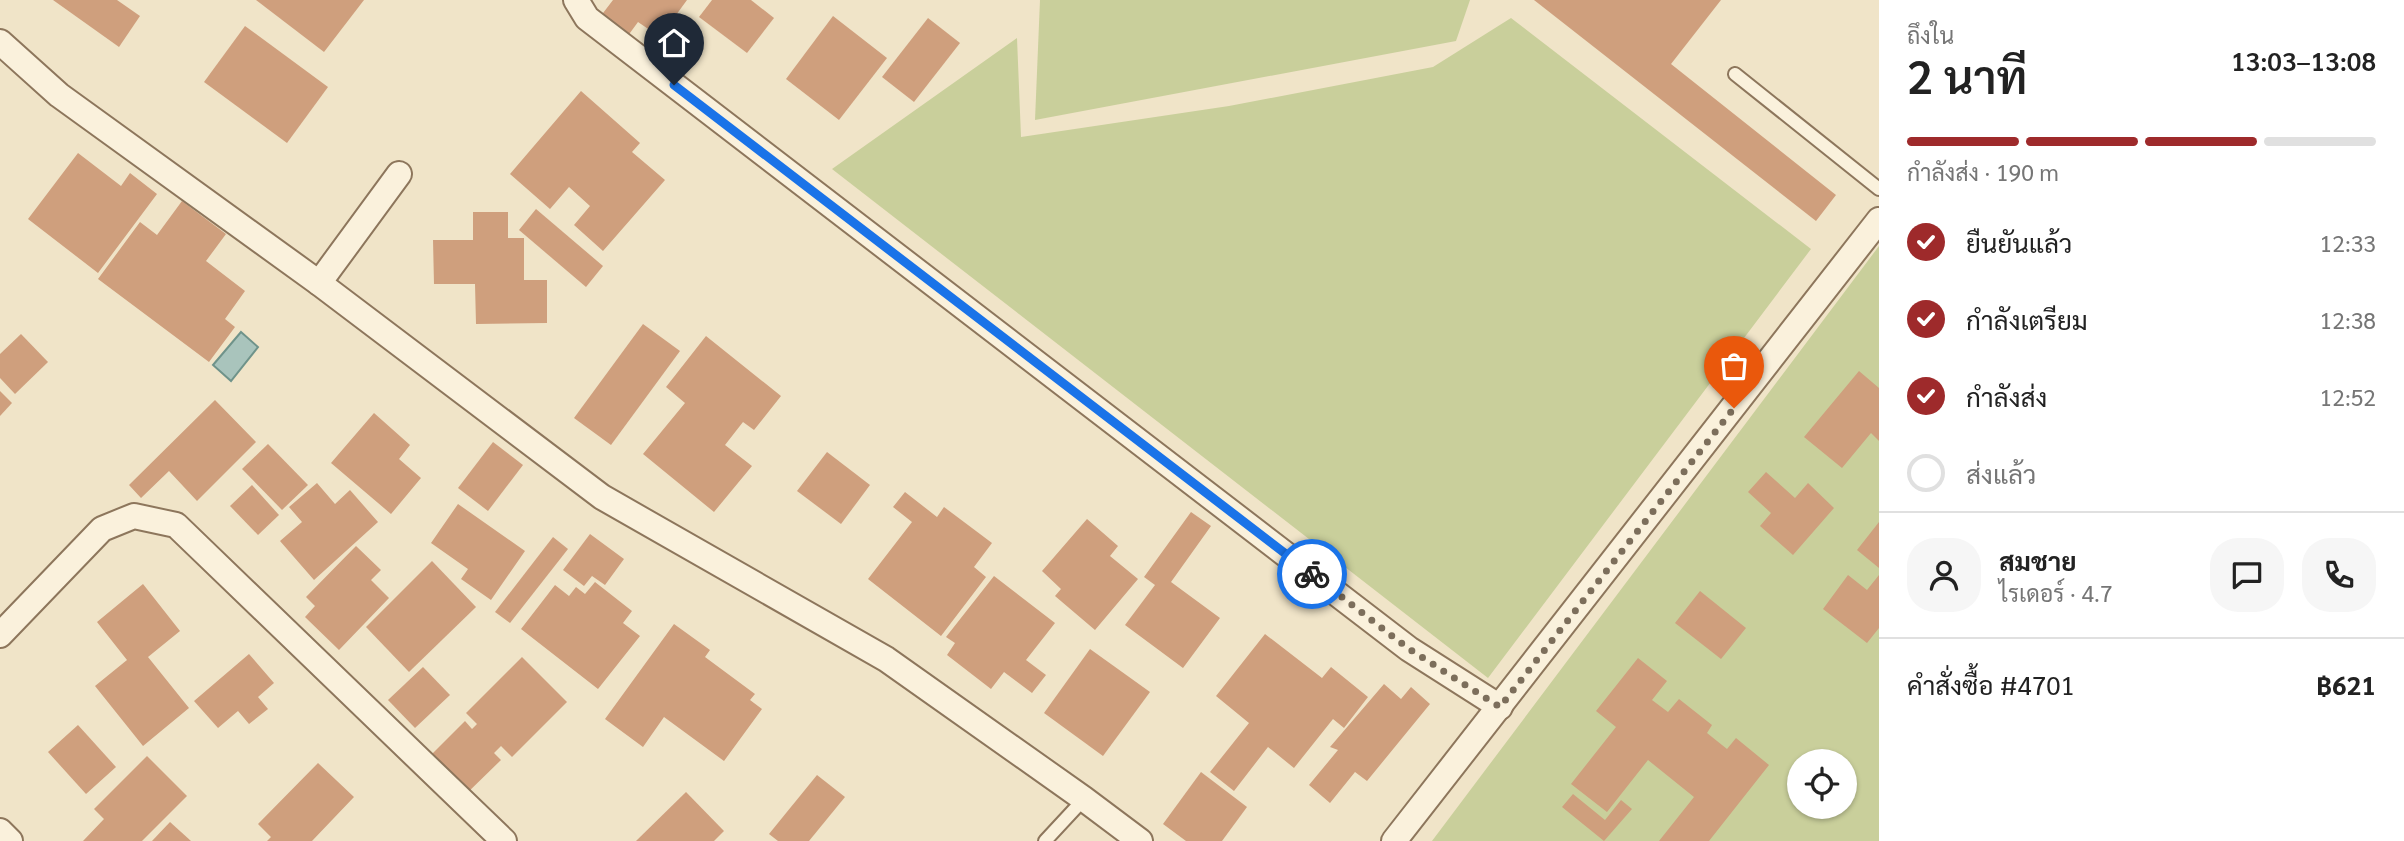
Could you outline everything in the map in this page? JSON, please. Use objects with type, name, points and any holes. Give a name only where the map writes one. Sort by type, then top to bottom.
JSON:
[{"type":"street","points":[[576,0],[587,18],[1409,649],[1500,707]]},
{"type":"street","points":[[0,42],[60,95],[319,283],[602,497],[886,659],[1140,841]]},
{"type":"street","points":[[319,283],[399,174]]},
{"type":"street","points":[[1394,841],[1879,220]]},
{"type":"street","points":[[0,635],[102,529],[134,516],[176,526],[504,841]]},
{"type":"street","points":[[0,831],[10,841]]},
{"type":"lane","points":[[1735,74],[1879,189]]},
{"type":"lane","points":[[1045,841],[1084,799]]},
{"type":"green space","points":[[1040,0],[1470,0],[1456,41],[1035,120]]},
{"type":"green space","points":[[1511,18],[1811,249],[1488,678],[832,169],[1017,38],[1021,137],[1229,106],[1433,67]]},
{"type":"green space","points":[[1879,246],[1879,841],[1432,841]]},
{"type":"water","points":[[241,332],[258,347],[231,381],[213,365]]},
{"type":"building","points":[[53,0],[117,0],[140,16],[119,47]]},
{"type":"building","points":[[256,0],[364,0],[324,52]]},
{"type":"building","points":[[613,0],[687,0],[660,37],[638,22],[627,37],[600,17]]},
{"type":"building","points":[[712,0],[751,0],[774,18],[747,53],[699,17]]},
{"type":"building","points":[[1534,0],[1721,0],[1671,64],[1836,195],[1816,221]]},
{"type":"building","points":[[833,16],[887,58],[839,120],[786,79]]},
{"type":"building","points":[[928,18],[960,43],[914,102],[882,77]]},
{"type":"building","points":[[245,26],[328,87],[287,143],[204,82]]},
{"type":"building","points":[[581,91],[640,143],[632,152],[665,180],[603,251],[574,225],[590,206],[569,187],[550,209],[510,174]]},
{"type":"building","points":[[78,153],[121,186],[130,173],[157,194],[98,273],[28,219]]},
{"type":"building","points":[[182,201],[226,234],[206,261],[245,291],[225,319],[235,327],[209,362],[98,279],[140,222],[157,235]]},
{"type":"building","points":[[536,209],[603,266],[586,287],[519,230]]},
{"type":"building","points":[[473,212],[508,212],[508,238],[524,238],[524,280],[547,280],[547,323],[476,324],[475,284],[434,284],[433,240],[473,240]]},
{"type":"building","points":[[643,324],[680,351],[611,445],[574,418]]},
{"type":"building","points":[[21,334],[48,362],[15,394],[0,378],[0,354]]},
{"type":"building","points":[[706,336],[781,396],[754,430],[743,422],[725,445],[752,466],[714,512],[643,454],[685,403],[666,387]]},
{"type":"building","points":[[1859,371],[1879,388],[1879,441],[1871,433],[1842,468],[1804,437]]},
{"type":"building","points":[[0,391],[12,403],[0,416]]},
{"type":"building","points":[[215,400],[256,442],[197,501],[169,471],[141,498],[129,485]]},
{"type":"building","points":[[374,413],[410,445],[399,459],[421,478],[391,514],[331,463]]},
{"type":"building","points":[[493,442],[523,465],[488,511],[458,488]]},
{"type":"building","points":[[268,444],[308,485],[282,510],[242,469]]},
{"type":"building","points":[[827,452],[870,485],[841,524],[797,491]]},
{"type":"building","points":[[1766,472],[1795,498],[1808,483],[1834,508],[1793,555],[1760,526],[1771,513],[1748,492]]},
{"type":"building","points":[[317,483],[335,504],[350,490],[378,522],[314,580],[280,541],[302,522],[289,507]]},
{"type":"building","points":[[252,485],[279,515],[258,535],[230,506]]},
{"type":"building","points":[[905,492],[937,517],[944,507],[992,543],[974,567],[986,577],[941,636],[868,579],[912,522],[893,507]]},
{"type":"building","points":[[458,504],[525,551],[491,600],[461,579],[468,569],[431,543]]},
{"type":"building","points":[[1191,512],[1211,526],[1171,582],[1220,618],[1183,668],[1125,625],[1155,585],[1144,577]]},
{"type":"building","points":[[1087,519],[1118,546],[1110,556],[1138,579],[1095,630],[1055,596],[1061,589],[1042,571]]},
{"type":"building","points":[[1879,522],[1879,568],[1857,550]]},
{"type":"building","points":[[590,534],[624,559],[605,585],[592,576],[584,586],[563,570]]},
{"type":"building","points":[[553,537],[568,549],[510,623],[495,612]]},
{"type":"building","points":[[356,546],[381,570],[371,580],[389,598],[339,650],[305,617],[315,606],[306,597]]},
{"type":"building","points":[[432,561],[476,607],[409,672],[366,627]]},
{"type":"building","points":[[1848,575],[1867,590],[1879,575],[1879,628],[1867,643],[1823,609]]},
{"type":"building","points":[[994,576],[1055,623],[1026,660],[1046,675],[1032,693],[1004,672],[991,689],[947,655],[955,643],[946,637]]},
{"type":"building","points":[[595,582],[632,611],[623,623],[640,636],[598,689],[521,629],[555,585],[569,596],[576,587],[585,594]]},
{"type":"building","points":[[143,584],[180,631],[148,657],[189,708],[143,746],[95,686],[127,660],[97,622]]},
{"type":"building","points":[[1700,591],[1746,628],[1721,659],[1675,623]]},
{"type":"building","points":[[674,624],[710,650],[705,657],[755,694],[750,700],[762,709],[724,761],[664,717],[643,747],[605,719]]},
{"type":"building","points":[[1265,634],[1322,678],[1331,667],[1368,697],[1344,728],[1333,719],[1294,768],[1268,747],[1234,791],[1210,772],[1249,723],[1216,696]]},
{"type":"building","points":[[1090,649],[1150,692],[1103,756],[1044,713]]},
{"type":"building","points":[[249,654],[274,683],[258,697],[268,709],[249,724],[238,711],[218,728],[194,701]]},
{"type":"building","points":[[522,657],[567,702],[512,757],[501,746],[494,753],[501,760],[461,799],[424,762],[465,721],[472,729],[477,724],[466,713]]},
{"type":"building","points":[[1638,658],[1667,681],[1652,700],[1668,712],[1679,699],[1712,725],[1707,733],[1727,749],[1736,738],[1769,765],[1709,841],[1659,841],[1694,797],[1648,760],[1607,812],[1571,784],[1616,727],[1596,711]]},
{"type":"building","points":[[423,667],[450,695],[415,728],[388,700]]},
{"type":"building","points":[[1384,684],[1401,699],[1411,687],[1430,704],[1367,781],[1355,772],[1330,803],[1309,785],[1338,750],[1330,747]]},
{"type":"building","points":[[78,725],[116,767],[86,794],[48,752]]},
{"type":"building","points":[[147,756],[187,796],[142,841],[83,841],[104,819],[94,809]]},
{"type":"building","points":[[318,763],[354,797],[312,841],[267,841],[271,837],[258,824]]},
{"type":"building","points":[[1201,772],[1247,807],[1222,841],[1186,841],[1163,824]]},
{"type":"building","points":[[817,775],[845,797],[809,841],[778,841],[769,834]]},
{"type":"building","points":[[686,792],[724,831],[714,841],[636,841]]},
{"type":"building","points":[[1573,794],[1605,820],[1621,800],[1632,809],[1604,841],[1562,807]]},
{"type":"building","points":[[170,822],[191,841],[152,841]]},
{"type":"way so far","points":[[1312,574],[1409,649],[1500,707],[1734,408]]},
{"type":"route","points":[[674,85],[1312,574]]}]
